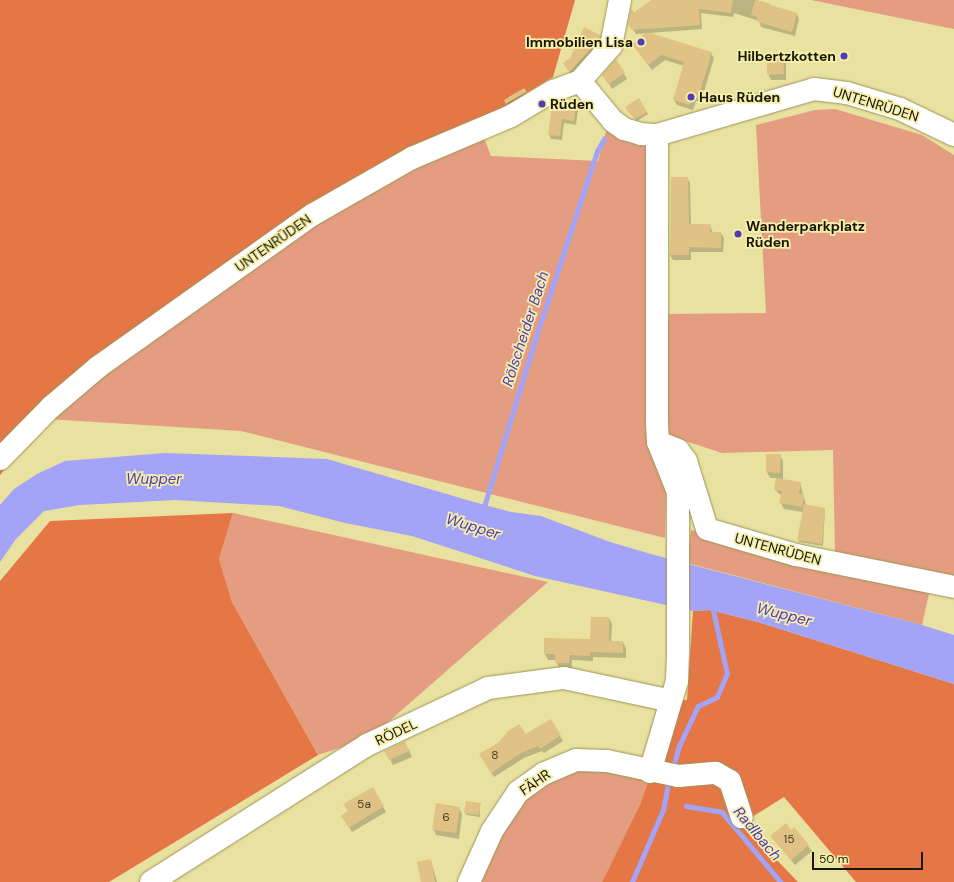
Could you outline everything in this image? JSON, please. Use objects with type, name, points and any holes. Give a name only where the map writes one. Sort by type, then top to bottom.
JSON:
[{"type":"street","name":"UNTENRÜDEN","points":[[0,459],[51,407],[98,367],[312,215],[412,158],[511,116],[553,91],[580,81],[611,46],[620,0]]},
{"type":"street","name":"UNTENRÜDEN","points":[[580,81],[618,125],[630,131],[657,134],[814,89],[841,92],[886,104],[915,115],[953,134]]},
{"type":"street","points":[[657,134],[658,442],[676,483],[678,508],[677,680],[671,702],[664,774]]},
{"type":"street","name":"UNTENRÜDEN","points":[[658,442],[678,450],[686,461],[707,529],[804,557],[954,587]]},
{"type":"street","name":"RÖDEL","points":[[150,882],[367,745],[488,688],[564,678],[671,702]]},
{"type":"street","name":"FÄHR","points":[[469,882],[492,831],[518,792],[543,774],[576,760],[607,761],[664,774],[716,773],[730,781],[742,817]]},
{"type":"shaded area","points":[[0,0],[575,0],[553,77],[478,122],[342,192],[47,419],[0,475]]},
{"type":"shaded area","points":[[811,0],[954,0],[954,29]]},
{"type":"shaded area","points":[[835,109],[922,135],[954,155],[954,579],[835,554],[833,450],[722,453],[664,434],[667,314],[766,313],[756,125],[815,110]]},
{"type":"shaded area","points":[[607,128],[650,147],[650,447],[666,493],[665,538],[241,431],[47,419],[315,218],[482,133],[491,156],[598,161]]},
{"type":"shaded area","points":[[233,513],[548,582],[370,738],[318,755],[232,602],[219,559]]},
{"type":"shaded area","points":[[233,513],[219,559],[232,602],[318,755],[109,882],[0,882],[0,581],[50,521]]},
{"type":"shaded area","points":[[691,530],[930,589],[922,625],[687,563]]},
{"type":"shaded area","points":[[710,610],[758,622],[954,684],[954,882],[856,882],[784,797],[747,820],[773,856],[798,882],[602,882],[640,805],[678,701],[687,700],[693,611]]},
{"type":"shaded area","points":[[571,768],[652,774],[640,806],[602,882],[475,882],[518,799]]},
{"type":"water","name":"Wupper","points":[[165,453],[327,459],[511,512],[541,516],[610,542],[658,556],[922,625],[954,635],[954,684],[758,622],[710,610],[693,611],[535,576],[412,536],[345,523],[279,506],[175,500],[80,505],[44,511],[16,539],[0,562],[0,505],[14,489],[37,474],[65,461]]},
{"type":"building","points":[[651,0],[733,0],[731,13],[699,9],[700,25],[632,30],[628,24],[631,8],[634,12]]},
{"type":"building","points":[[755,0],[797,13],[792,32],[758,22],[757,17],[751,15]]},
{"type":"building","points":[[584,27],[600,35],[599,40],[569,72],[563,63],[570,58]]},
{"type":"building","points":[[647,32],[712,52],[698,98],[693,96],[690,105],[673,100],[684,62],[661,55],[648,65],[632,44]]},
{"type":"building","points":[[783,52],[784,74],[767,75],[767,53]]},
{"type":"building","points":[[616,59],[625,73],[608,84],[602,75]]},
{"type":"building","points":[[524,88],[527,92],[506,104],[504,100]]},
{"type":"building","points":[[639,98],[647,112],[635,119],[625,107]]},
{"type":"building","points":[[560,102],[576,104],[574,121],[562,119],[560,136],[548,135],[552,106]]},
{"type":"building","points":[[671,177],[688,177],[689,224],[711,224],[710,232],[721,232],[721,248],[689,247],[689,255],[670,255]]},
{"type":"building","points":[[766,454],[781,454],[780,473],[766,472]]},
{"type":"building","points":[[776,478],[801,482],[799,494],[804,494],[802,507],[779,503],[782,491],[774,490]]},
{"type":"building","points":[[804,504],[825,508],[822,544],[797,540]]},
{"type":"building","points":[[591,617],[609,617],[609,641],[623,641],[623,653],[590,652],[590,656],[570,655],[569,663],[555,663],[555,654],[544,654],[544,638],[590,639]]},
{"type":"building","points":[[551,719],[561,735],[540,749],[538,746],[521,753],[491,773],[479,754],[499,742],[508,731],[519,724],[526,734]]},
{"type":"building","points":[[405,741],[409,751],[389,760],[384,751]]},
{"type":"building","points":[[373,787],[384,806],[349,828],[341,816],[348,811],[343,804]]},
{"type":"building","points":[[466,801],[481,803],[479,815],[464,813]]},
{"type":"building","points":[[436,803],[460,807],[456,833],[432,830]]},
{"type":"building","points":[[786,823],[791,830],[794,827],[809,845],[791,860],[770,836]]},
{"type":"building","points":[[431,859],[435,882],[421,882],[417,862]]},
{"type":"waterway","name":"Rölscheider Bach","points":[[483,510],[534,343],[597,151],[604,139]]},
{"type":"waterway","points":[[673,768],[679,746],[698,706],[717,697],[727,674],[712,606]]},
{"type":"waterway","points":[[632,882],[663,810],[669,779]]},
{"type":"waterway","name":"Radlbach","points":[[686,806],[722,812],[781,882]]},
{"type":"place","name":"Immobilien Lisa","points":[[641,42]]},
{"type":"place","name":"Hilbertzkotten","points":[[844,56]]},
{"type":"place","name":"Haus Rüden","points":[[691,97]]},
{"type":"place","name":"Rüden","points":[[542,104]]},
{"type":"place","name":"Wanderparkplatz Rüden","points":[[738,234]]}]
